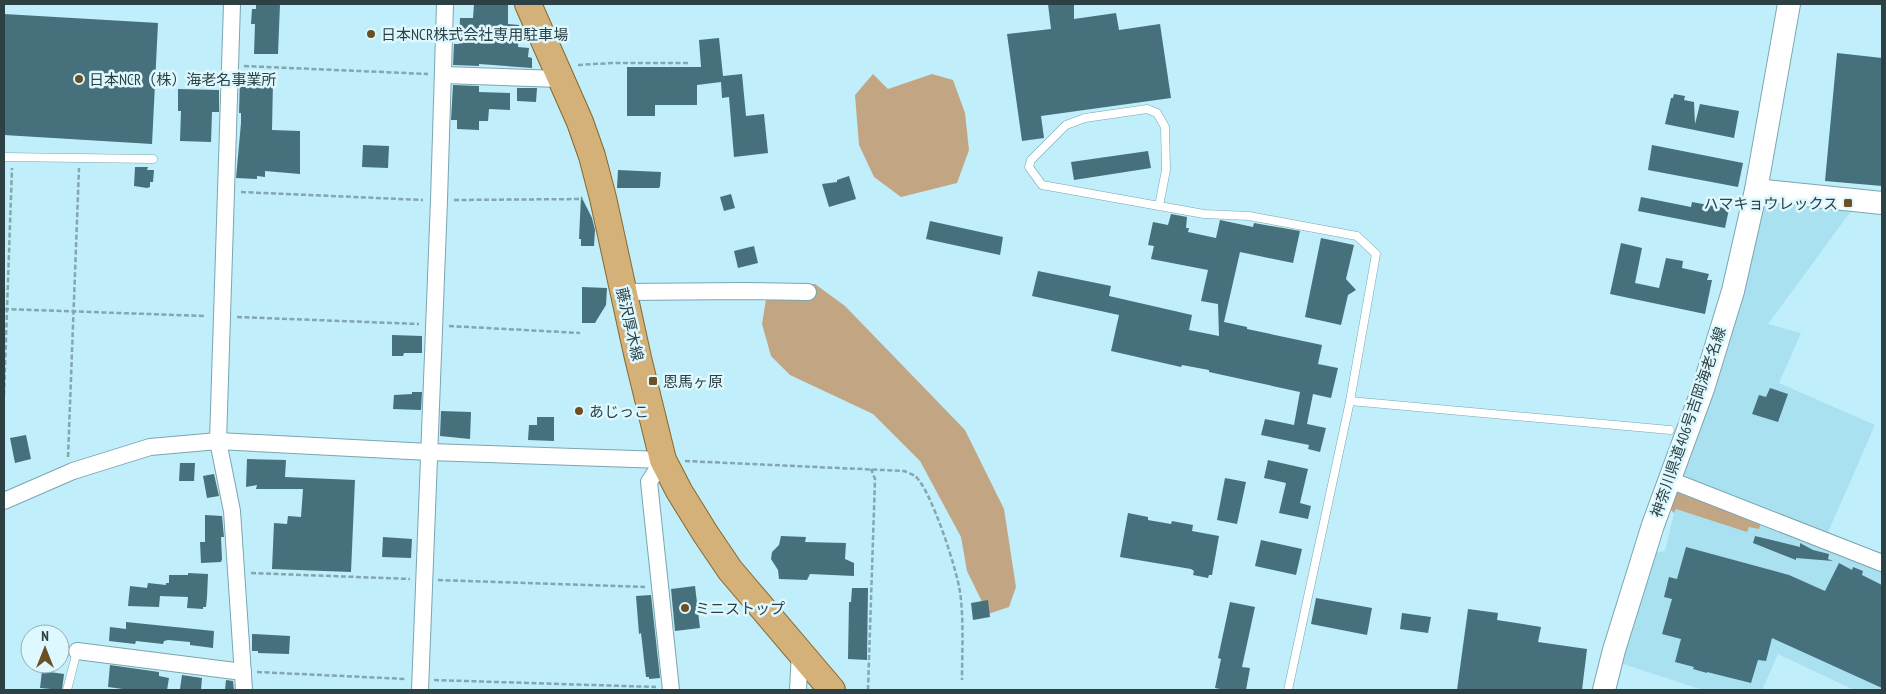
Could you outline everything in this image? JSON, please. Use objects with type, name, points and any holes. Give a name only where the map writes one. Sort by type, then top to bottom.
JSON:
[{"type":"main road","name":"藤沢厚木線","points":[[528,4],[589,147],[603,198],[623,292],[664,460],[679,491],[730,570],[832,690]]},
{"type":"main road","name":"神奈川県道406号吉岡海老名線","points":[[1604,690],[1653,525],[1704,389],[1733,291],[1756,190],[1790,4]]},
{"type":"main road","points":[[1756,190],[1882,203]]},
{"type":"street","points":[[232,4],[218,441],[232,511],[244,690]]},
{"type":"street","points":[[420,685],[445,4]]},
{"type":"street","points":[[443,75],[559,74]]},
{"type":"street","points":[[623,292],[808,292]]},
{"type":"street","points":[[4,501],[67,474],[150,447],[218,441],[429,452],[664,460]]},
{"type":"street","points":[[664,460],[649,482],[662,587],[671,689]]},
{"type":"street","points":[[1670,480],[1882,563]]},
{"type":"street","points":[[77,651],[243,672]]},
{"type":"street","points":[[798,690],[800,652]]},
{"type":"lane","points":[[1159,206],[1166,170],[1165,127],[1157,113],[1147,109],[1085,118],[1066,125],[1031,160],[1029,167],[1042,186],[1204,214],[1249,216],[1357,236],[1376,254],[1350,401],[1288,690]]},
{"type":"lane","points":[[4,157],[153,159]]},
{"type":"lane","points":[[1350,401],[1670,430]]},
{"type":"lane","points":[[67,690],[77,651]]},
{"type":"path","points":[[559,74],[606,63],[690,63]]},
{"type":"path","points":[[230,66],[443,75]]},
{"type":"path","points":[[4,395],[13,157]]},
{"type":"path","points":[[67,474],[80,158]]},
{"type":"path","points":[[225,192],[439,200],[603,198]]},
{"type":"path","points":[[6,310],[221,316],[580,333]]},
{"type":"path","points":[[664,460],[904,471],[915,476],[926,490],[955,570],[960,591],[962,680]]},
{"type":"path","points":[[868,690],[875,479],[871,469]]},
{"type":"path","points":[[237,572],[662,587]]},
{"type":"path","points":[[243,672],[420,685],[671,689]]},
{"type":"shaded area","points":[[873,74],[888,89],[932,74],[953,80],[965,113],[969,150],[957,183],[901,197],[874,177],[859,145],[855,95]]},
{"type":"shaded area","points":[[1765,199],[1854,207],[1768,324],[1801,333],[1779,383],[1875,425],[1826,537],[1679,478]]},
{"type":"shaded area","points":[[815,284],[845,306],[965,430],[1004,509],[1016,587],[1009,607],[988,614],[967,571],[961,537],[920,461],[873,414],[790,375],[771,356],[762,324],[768,287]]},
{"type":"shaded area","points":[[1675,487],[1882,570],[1882,690],[1854,690],[1778,654],[1762,690],[1703,690],[1620,663],[1653,553],[1665,551],[1674,513],[1668,507]]},
{"type":"shaded area","points":[[1674,489],[1761,523],[1759,529],[1749,527],[1747,532],[1676,509],[1674,513],[1668,507]]},
{"type":"building","points":[[256,4],[280,4],[278,54],[254,54],[255,24],[251,24],[252,9],[256,9]]},
{"type":"building","points":[[474,4],[508,4],[508,24],[519,25],[518,47],[529,48],[528,57],[532,58],[532,68],[479,64],[479,66],[453,65],[454,44],[459,44],[460,18],[473,18]]},
{"type":"building","points":[[1048,4],[1074,4],[1074,19],[1116,13],[1119,30],[1160,24],[1171,98],[1041,116],[1044,138],[1022,141],[1007,34],[1051,29]]},
{"type":"building","name":"日本NCR（株）海老名事業所","points":[[4,14],[158,23],[152,144],[4,135]]},
{"type":"building","points":[[719,38],[723,76],[742,74],[746,116],[764,114],[768,153],[734,157],[729,97],[722,98],[721,82],[697,85],[697,105],[655,105],[655,116],[627,116],[627,67],[701,67],[699,40]]},
{"type":"building","points":[[1837,53],[1882,58],[1882,186],[1825,181]]},
{"type":"building","points":[[240,79],[273,80],[272,130],[300,131],[300,174],[265,171],[265,177],[257,176],[257,179],[236,178],[241,123],[241,113],[239,113]]},
{"type":"building","points":[[453,85],[479,86],[479,92],[510,93],[510,110],[489,109],[488,121],[479,121],[479,130],[457,129],[457,120],[451,120]]},
{"type":"building","points":[[517,88],[537,88],[536,102],[517,101]]},
{"type":"building","points":[[178,89],[219,90],[219,112],[212,112],[211,142],[180,141],[181,111],[178,111]]},
{"type":"building","points":[[1674,94],[1685,96],[1684,100],[1694,102],[1695,124],[1700,104],[1739,111],[1734,138],[1665,124],[1671,98],[1673,98]]},
{"type":"building","points":[[363,145],[389,146],[388,168],[362,167]]},
{"type":"building","points":[[1652,145],[1743,163],[1738,187],[1648,170]]},
{"type":"building","points":[[1148,151],[1151,168],[1074,180],[1071,162]]},
{"type":"building","points":[[135,167],[148,167],[147,170],[154,170],[153,182],[150,182],[150,187],[134,186]]},
{"type":"building","points":[[618,170],[661,172],[660,186],[659,188],[617,188]]},
{"type":"building","points":[[849,176],[856,199],[829,207],[822,184],[837,182],[837,180]]},
{"type":"building","points":[[731,194],[735,208],[724,211],[720,197]]},
{"type":"building","points":[[581,196],[592,218],[595,230],[594,246],[581,246],[581,239],[579,239]]},
{"type":"building","points":[[1641,197],[1691,207],[1692,202],[1729,209],[1725,228],[1638,211]]},
{"type":"building","points":[[1171,214],[1187,217],[1186,228],[1189,228],[1188,232],[1216,238],[1220,220],[1253,227],[1254,223],[1300,231],[1293,263],[1240,252],[1224,322],[1247,327],[1247,329],[1322,345],[1318,364],[1338,368],[1331,398],[1313,394],[1307,424],[1326,428],[1320,452],[1308,449],[1309,445],[1261,435],[1265,419],[1294,425],[1300,392],[1209,372],[1209,370],[1182,365],[1181,367],[1111,351],[1119,315],[1032,296],[1038,271],[1111,286],[1109,296],[1192,315],[1189,330],[1219,336],[1218,304],[1201,301],[1208,270],[1151,259],[1154,246],[1148,245],[1153,222],[1168,225]]},
{"type":"building","points":[[930,221],[1003,237],[1000,255],[926,239]]},
{"type":"building","points":[[1321,238],[1354,245],[1346,279],[1356,290],[1348,295],[1341,325],[1305,317]]},
{"type":"building","points":[[1621,243],[1642,248],[1635,283],[1659,288],[1666,258],[1683,261],[1682,268],[1709,274],[1707,280],[1712,280],[1705,314],[1610,294]]},
{"type":"building","points":[[754,246],[758,263],[738,268],[734,251]]},
{"type":"building","points":[[582,287],[607,288],[606,305],[595,323],[582,323]]},
{"type":"building","points":[[392,335],[422,336],[422,353],[404,353],[403,356],[392,356]]},
{"type":"building","points":[[1770,388],[1788,394],[1778,422],[1752,414],[1759,395],[1766,397]]},
{"type":"building","points":[[412,392],[422,392],[421,410],[393,409],[394,395],[412,394]]},
{"type":"building","points":[[441,411],[471,412],[470,439],[440,436]]},
{"type":"building","points":[[537,417],[554,417],[554,441],[528,440],[529,425],[537,425]]},
{"type":"building","points":[[26,435],[31,459],[15,463],[10,438]]},
{"type":"building","points":[[247,459],[286,460],[285,477],[355,480],[351,572],[272,569],[274,523],[287,524],[288,516],[301,517],[303,489],[256,489],[257,485],[246,487]]},
{"type":"building","points":[[1268,460],[1308,469],[1300,503],[1311,506],[1308,519],[1279,513],[1286,483],[1264,478]]},
{"type":"building","points":[[180,463],[195,463],[194,481],[179,481]]},
{"type":"building","points":[[214,474],[219,496],[207,498],[203,476]]},
{"type":"building","points":[[1225,478],[1246,482],[1237,524],[1217,520]]},
{"type":"building","points":[[1128,513],[1148,517],[1148,520],[1171,524],[1172,521],[1193,525],[1192,531],[1219,536],[1212,575],[1209,575],[1208,578],[1193,575],[1194,571],[1191,569],[1120,557]]},
{"type":"building","points":[[205,515],[222,516],[224,537],[221,537],[221,562],[201,563],[200,542],[205,542]]},
{"type":"building","points":[[781,536],[806,537],[805,542],[846,543],[845,559],[854,563],[854,576],[810,574],[807,580],[779,579],[778,570],[771,559],[772,552],[779,545]]},
{"type":"building","points":[[1755,536],[1800,547],[1800,543],[1813,550],[1829,554],[1828,559],[1833,561],[1796,558],[1796,560],[1753,543]]},
{"type":"building","points":[[383,537],[412,539],[411,558],[382,557]]},
{"type":"building","points":[[1261,540],[1302,549],[1296,575],[1255,566]]},
{"type":"building","points":[[1686,547],[1789,575],[1825,591],[1839,563],[1852,570],[1853,567],[1863,571],[1862,575],[1882,585],[1882,688],[1772,638],[1766,661],[1758,660],[1751,683],[1707,673],[1675,662],[1681,639],[1662,634],[1672,599],[1664,597],[1669,577],[1677,579]]},
{"type":"building","points":[[188,573],[208,574],[206,607],[203,607],[203,609],[187,608],[188,597],[160,596],[159,607],[128,606],[130,586],[147,588],[148,583],[166,585],[166,583],[169,583],[169,575],[188,575]]},
{"type":"building","name":"ミニストップ","points":[[695,586],[700,628],[675,631],[671,589]]},
{"type":"building","points":[[852,588],[868,588],[867,660],[848,659],[849,602],[851,602]]},
{"type":"building","points":[[651,595],[660,678],[649,679],[649,677],[646,677],[641,633],[639,634],[636,596]]},
{"type":"building","points":[[1316,598],[1372,608],[1367,635],[1311,624]]},
{"type":"building","points":[[988,600],[990,617],[973,620],[971,603]]},
{"type":"building","points":[[1230,602],[1255,607],[1242,667],[1250,668],[1246,690],[1215,688],[1221,659],[1218,658]]},
{"type":"building","points":[[1468,609],[1498,613],[1497,620],[1541,627],[1538,642],[1587,649],[1582,690],[1457,690]]},
{"type":"building","points":[[1402,613],[1431,617],[1428,633],[1400,629]]},
{"type":"building","points":[[126,622],[214,631],[213,648],[190,645],[190,642],[168,640],[164,641],[163,644],[136,641],[135,644],[109,641],[110,627],[126,629]]},
{"type":"building","points":[[252,634],[290,636],[289,654],[258,653],[258,651],[252,651]]},
{"type":"building","points":[[110,665],[159,672],[159,676],[169,678],[167,690],[130,690],[108,687]]},
{"type":"building","points":[[42,674],[64,674],[62,690],[40,688]]},
{"type":"building","points":[[182,675],[202,678],[201,690],[180,689]]},
{"type":"building","points":[[226,680],[233,681],[234,690],[225,690]]},
{"type":"place","name":"日本NCR株式会社専用駐車場","points":[[371,34]]},
{"type":"place","name":"日本NCR（株）海老名事業所","points":[[79,79]]},
{"type":"place","name":"ハマキョウレックス","points":[[1848,203]]},
{"type":"place","name":"恩馬ヶ原","points":[[653,381]]},
{"type":"place","name":"あじっこ","points":[[579,411]]},
{"type":"place","name":"ミニストップ","points":[[685,608]]}]
